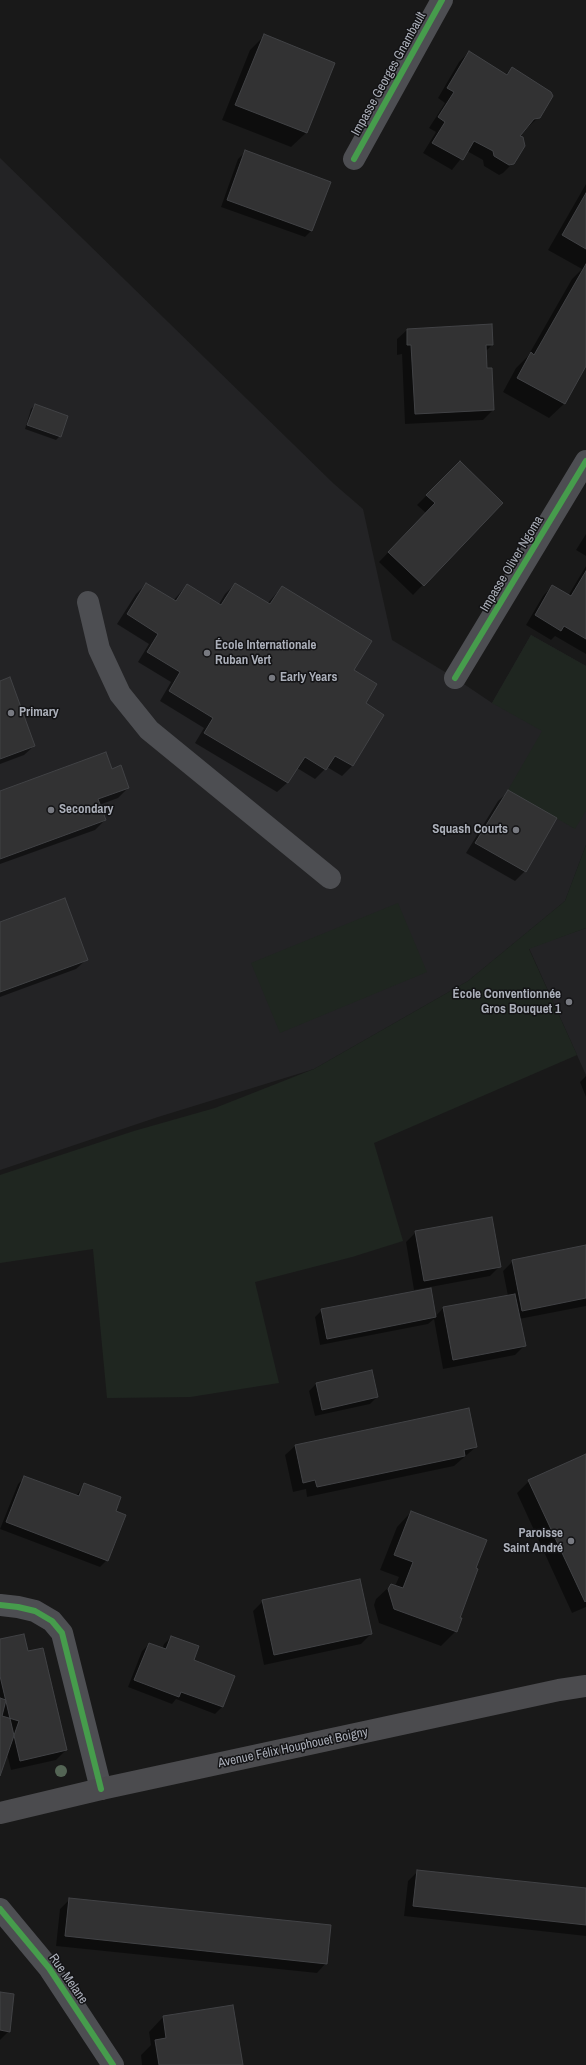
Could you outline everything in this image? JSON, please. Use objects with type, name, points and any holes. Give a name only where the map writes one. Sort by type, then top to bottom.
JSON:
[{"type":"main road","name":"Avenue Félix Houphouet Boigny","points":[[0,1814],[101,1789],[559,1690],[586,1686]]},
{"type":"street","name":"Impasse Georges Gnambault","points":[[354,159],[442,0]]},
{"type":"street","name":"Impasse Oliver Ngoma","points":[[455,678],[586,461]]},
{"type":"street","points":[[88,602],[99,649],[117,688],[120,694],[149,730],[330,878]]},
{"type":"street","points":[[0,1606],[18,1607],[35,1611],[52,1621],[62,1633],[101,1789]]},
{"type":"street","name":"Rue Melane","points":[[0,1909],[49,1968],[113,2065]]},
{"type":"shaded area","name":"École Internationale Ruban Vert","points":[[0,158],[334,484],[363,509],[392,640],[455,678],[492,703],[531,635],[586,666],[586,845],[565,901],[468,981],[314,1069],[158,1117],[0,1170]]},
{"type":"shaded area","points":[[531,635],[586,666],[586,811],[575,829],[508,790],[542,731],[492,703]]},
{"type":"shaded area","points":[[586,845],[586,928],[529,949],[577,1055],[374,1143],[403,1241],[352,1257],[255,1282],[279,1383],[190,1397],[107,1398],[93,1249],[0,1263],[0,1175],[134,1131],[215,1108],[314,1069],[468,981],[565,901]]},
{"type":"shaded area","points":[[398,903],[427,972],[280,1033],[251,963]]},
{"type":"shaded area","name":"École Conventionnée Gros Bouquet 1","points":[[586,928],[586,1075],[529,948]]},
{"type":"building","points":[[264,34],[335,63],[307,133],[235,105]]},
{"type":"building","points":[[469,51],[507,75],[512,67],[551,92],[553,96],[540,118],[534,119],[520,136],[523,137],[525,146],[514,164],[509,165],[494,156],[493,151],[474,141],[463,160],[432,143],[445,122],[438,117],[454,92],[447,88]]},
{"type":"building","points":[[245,150],[331,182],[312,231],[227,200]]},
{"type":"building","points":[[586,193],[586,249],[562,235]]},
{"type":"building","points":[[586,264],[586,366],[565,404],[517,378],[531,352],[534,355]]},
{"type":"building","points":[[492,324],[493,345],[486,345],[487,368],[492,368],[494,410],[415,414],[411,345],[407,345],[407,329]]},
{"type":"building","points":[[35,404],[68,416],[61,437],[27,425]]},
{"type":"building","points":[[460,461],[503,503],[424,586],[388,552],[435,503],[426,495]]},
{"type":"building","points":[[586,571],[586,639],[564,626],[561,631],[535,615],[552,585],[571,596]]},
{"type":"building","name":"Early Years","points":[[146,583],[176,601],[187,584],[221,605],[235,583],[270,604],[282,586],[372,641],[354,670],[377,684],[366,703],[384,715],[353,766],[335,756],[326,770],[305,757],[288,783],[204,733],[213,718],[169,691],[180,672],[147,652],[158,634],[127,614]]},
{"type":"building","name":"Primary","points":[[10,677],[35,746],[0,759],[0,681]]},
{"type":"building","name":"Secondary","points":[[106,752],[112,769],[121,765],[129,788],[98,799],[106,820],[0,859],[0,791]]},
{"type":"building","name":"Squash Courts","points":[[508,790],[557,818],[526,872],[475,843]]},
{"type":"building","points":[[65,898],[88,960],[0,992],[0,922]]},
{"type":"building","points":[[492,1217],[501,1267],[424,1281],[415,1231]]},
{"type":"building","points":[[586,1245],[586,1298],[522,1311],[512,1260]]},
{"type":"building","points":[[431,1288],[436,1317],[327,1339],[321,1309]]},
{"type":"building","points":[[515,1294],[526,1346],[453,1360],[443,1307]]},
{"type":"building","points":[[372,1370],[378,1397],[322,1410],[316,1383]]},
{"type":"building","points":[[469,1408],[477,1447],[464,1450],[465,1456],[317,1487],[315,1480],[303,1483],[295,1445]]},
{"type":"building","name":"Paroisse Saint André","points":[[586,1454],[586,1601],[585,1602],[528,1480]]},
{"type":"building","points":[[24,1476],[79,1496],[84,1483],[121,1497],[116,1511],[126,1515],[108,1561],[6,1522]]},
{"type":"building","points":[[411,1511],[487,1540],[476,1568],[478,1569],[460,1618],[462,1618],[457,1632],[394,1609],[388,1589],[391,1584],[403,1588],[413,1562],[394,1555]]},
{"type":"building","points":[[360,1579],[372,1634],[274,1655],[262,1600]]},
{"type":"building","points":[[24,1634],[28,1651],[43,1648],[67,1750],[20,1761],[0,1676],[0,1639]]},
{"type":"building","points":[[171,1636],[199,1646],[194,1660],[235,1676],[223,1707],[181,1692],[179,1697],[134,1680],[149,1643],[166,1649]]},
{"type":"building","points":[[0,1698],[6,1700],[2,1716],[19,1721],[0,1776]]},
{"type":"building","points":[[417,1870],[586,1888],[586,1925],[413,1906]]},
{"type":"building","points":[[69,1898],[331,1925],[327,1964],[65,1936]]},
{"type":"building","points":[[0,1992],[14,1994],[10,2032],[0,2030]]},
{"type":"building","points":[[233,2005],[243,2065],[159,2065],[155,2040],[166,2038],[163,2016]]},
{"type":"cycle path","points":[[354,159],[442,0]]},
{"type":"cycle path","points":[[455,678],[586,461]]},
{"type":"cycle path","points":[[0,1605],[35,1611],[52,1621],[62,1633],[101,1789]]},
{"type":"cycle path","points":[[0,1909],[49,1968],[113,2065]]},
{"type":"place","name":"École Internationale Ruban Vert","points":[[207,653]]},
{"type":"place","name":"Early Years","points":[[272,678]]},
{"type":"place","name":"Primary","points":[[11,713]]},
{"type":"place","name":"Secondary","points":[[51,810]]},
{"type":"place","name":"Squash Courts","points":[[516,830]]},
{"type":"place","name":"École Conventionnée Gros Bouquet 1","points":[[569,1002]]},
{"type":"place","name":"Paroisse Saint André","points":[[571,1541]]}]
